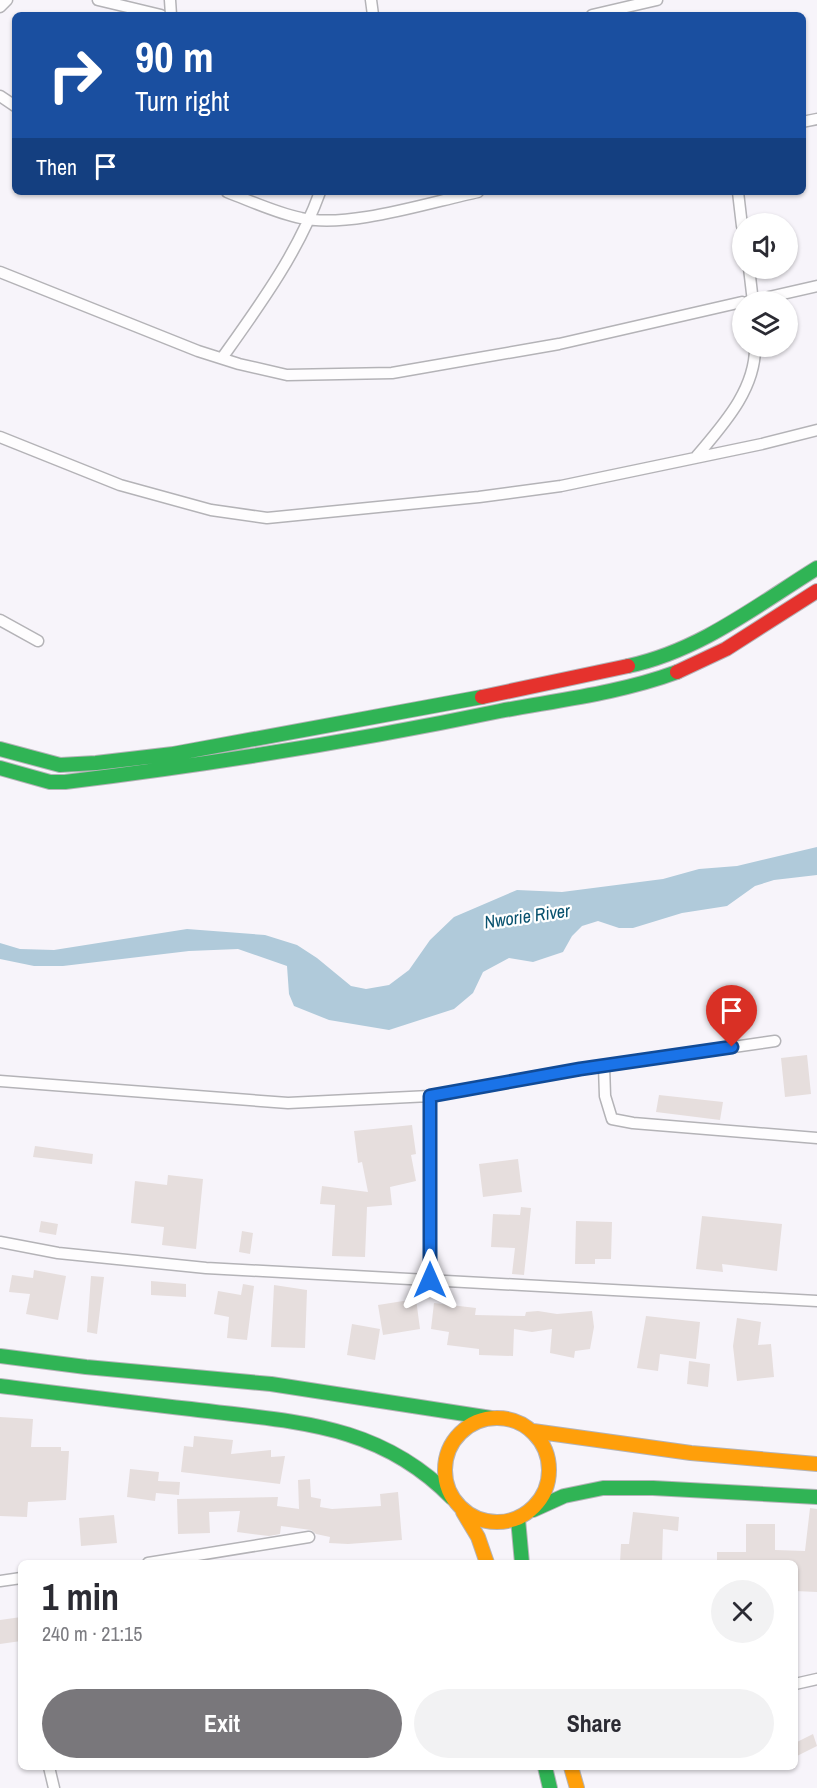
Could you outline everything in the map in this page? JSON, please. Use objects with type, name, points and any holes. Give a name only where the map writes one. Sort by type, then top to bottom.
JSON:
[{"type":"street","points":[[0,7],[7,0]]},
{"type":"street","points":[[98,0],[148,12]]},
{"type":"street","points":[[605,12],[657,0]]},
{"type":"street","points":[[236,195],[310,219],[327,221],[362,217],[464,195]]},
{"type":"street","points":[[222,358],[264,299],[310,219],[319,195]]},
{"type":"street","points":[[738,195],[740,213]]},
{"type":"street","points":[[0,272],[222,358],[288,375],[392,373],[559,344],[732,305]]},
{"type":"street","points":[[794,291],[817,286]]},
{"type":"street","points":[[696,457],[731,414],[743,393],[755,357]]},
{"type":"street","points":[[0,437],[120,485],[211,510],[267,518],[549,488],[817,430]]},
{"type":"street","points":[[0,749],[60,765],[172,754],[469,700],[633,664],[669,656],[698,643],[817,568]]},
{"type":"street","points":[[0,768],[50,782],[162,771],[395,733],[626,686],[669,674],[714,656],[817,591]]},
{"type":"street","points":[[0,620],[38,641]]},
{"type":"street","points":[[0,1081],[288,1103],[430,1096],[604,1066],[775,1041]]},
{"type":"street","points":[[604,1066],[605,1096],[612,1119],[633,1123],[817,1138]]},
{"type":"street","points":[[430,1096],[430,1280]]},
{"type":"street","points":[[0,1242],[58,1253],[206,1268],[817,1301]]},
{"type":"street","points":[[0,1356],[86,1367],[271,1384],[520,1423],[533,1431],[691,1454],[817,1464]]},
{"type":"street","points":[[0,1386],[326,1426],[368,1440],[405,1457],[435,1478],[462,1509],[474,1518],[489,1522],[518,1519],[564,1497],[603,1488],[653,1488],[817,1497]]},
{"type":"street","points":[[452,1498],[447,1484],[447,1454],[454,1440],[464,1429],[491,1418]]},
{"type":"street","points":[[531,1511],[541,1500],[550,1471],[548,1456],[533,1431]]},
{"type":"street","points":[[462,1509],[478,1537],[487,1560]]},
{"type":"street","points":[[518,1519],[522,1560]]},
{"type":"street","points":[[167,1560],[309,1538]]},
{"type":"street","points":[[0,1581],[18,1578]]},
{"type":"street","points":[[798,1683],[817,1679]]},
{"type":"street","points":[[50,1770],[54,1788]]},
{"type":"street","points":[[546,1770],[550,1788]]},
{"type":"street","points":[[572,1770],[577,1788]]},
{"type":"water","name":"Nworie River","points":[[817,847],[817,875],[774,880],[755,886],[727,906],[682,913],[633,928],[619,928],[598,921],[582,926],[572,936],[563,952],[533,962],[509,958],[483,972],[473,993],[454,1009],[389,1030],[329,1020],[294,1006],[289,994],[287,966],[238,949],[189,951],[63,966],[34,966],[0,959],[0,943],[20,949],[54,950],[187,929],[265,935],[297,945],[351,986],[366,989],[389,985],[409,970],[430,940],[454,917],[517,890],[562,892],[663,879],[699,869],[737,866]]},
{"type":"building","points":[[807,1055],[811,1094],[785,1097],[781,1058]]},
{"type":"building","points":[[659,1095],[723,1102],[720,1120],[656,1112]]},
{"type":"building","points":[[412,1125],[416,1154],[411,1155],[416,1181],[390,1187],[392,1205],[367,1207],[365,1257],[332,1256],[335,1205],[320,1204],[322,1186],[368,1192],[362,1162],[358,1163],[354,1131]]},
{"type":"building","points":[[35,1146],[93,1154],[92,1164],[33,1157]]},
{"type":"building","points":[[518,1159],[522,1192],[483,1197],[479,1164]]},
{"type":"building","points":[[168,1175],[203,1179],[196,1249],[162,1245],[164,1227],[131,1223],[135,1181],[167,1185]]},
{"type":"building","points":[[521,1207],[531,1208],[524,1275],[512,1274],[515,1248],[491,1247],[493,1214],[520,1215]]},
{"type":"building","points":[[702,1216],[782,1224],[777,1271],[722,1264],[723,1272],[696,1269]]},
{"type":"building","points":[[41,1221],[58,1224],[56,1235],[39,1232]]},
{"type":"building","points":[[576,1221],[612,1222],[611,1259],[595,1259],[595,1264],[575,1264]]},
{"type":"building","points":[[242,1231],[253,1233],[250,1254],[239,1252]]},
{"type":"building","points":[[34,1270],[66,1276],[58,1320],[26,1314],[30,1294],[9,1292],[12,1275],[33,1278]]},
{"type":"building","points":[[91,1276],[104,1277],[97,1334],[87,1332]]},
{"type":"building","points":[[151,1281],[186,1284],[186,1297],[151,1295]]},
{"type":"building","points":[[243,1284],[254,1286],[247,1340],[227,1338],[229,1317],[214,1314],[218,1291],[241,1295]]},
{"type":"building","points":[[274,1285],[307,1290],[305,1348],[271,1347]]},
{"type":"building","points":[[416,1299],[420,1329],[383,1335],[378,1305]]},
{"type":"building","points":[[434,1303],[476,1308],[475,1315],[525,1316],[526,1312],[538,1311],[557,1314],[592,1311],[594,1327],[590,1349],[575,1351],[574,1358],[550,1353],[552,1329],[532,1332],[514,1329],[513,1356],[479,1355],[479,1349],[447,1345],[449,1332],[431,1329]]},
{"type":"building","points":[[646,1316],[700,1322],[696,1359],[660,1354],[658,1371],[637,1368]]},
{"type":"building","points":[[737,1318],[761,1322],[758,1345],[771,1344],[774,1377],[737,1381],[733,1346]]},
{"type":"building","points":[[352,1324],[380,1329],[375,1360],[347,1355]]},
{"type":"building","points":[[689,1361],[710,1364],[708,1387],[687,1384]]},
{"type":"building","points":[[0,1417],[33,1419],[31,1447],[61,1447],[61,1451],[69,1451],[66,1500],[28,1502],[27,1517],[0,1516]]},
{"type":"building","points":[[194,1436],[233,1440],[231,1454],[271,1450],[271,1457],[285,1456],[280,1484],[181,1472],[184,1446],[193,1447]]},
{"type":"building","points":[[130,1469],[159,1472],[158,1481],[180,1482],[179,1495],[156,1493],[155,1501],[127,1497]]},
{"type":"building","points":[[310,1479],[311,1497],[321,1499],[320,1507],[332,1509],[381,1506],[380,1494],[398,1492],[402,1540],[329,1543],[330,1537],[316,1534],[311,1530],[281,1526],[280,1534],[269,1536],[237,1532],[240,1511],[209,1512],[210,1533],[178,1534],[177,1499],[278,1497],[277,1506],[299,1509],[298,1480]]},
{"type":"building","points":[[810,1508],[817,1509],[817,1592],[798,1591],[798,1560],[717,1560],[717,1552],[746,1552],[746,1524],[775,1524],[775,1550],[805,1551]]},
{"type":"building","points":[[633,1512],[679,1517],[678,1531],[663,1529],[662,1560],[620,1560],[621,1544],[629,1544]]},
{"type":"building","points":[[114,1515],[117,1543],[81,1546],[79,1518]]},
{"type":"building","points":[[18,1617],[18,1641],[0,1644],[0,1620]]},
{"type":"building","points":[[813,1734],[817,1746],[798,1756],[798,1742]]},
{"type":"traffic: fast","points":[[628,666],[679,650],[703,638],[749,612],[817,568]]},
{"type":"traffic: fast","points":[[0,768],[50,782],[174,768],[338,742],[589,695],[677,672]]},
{"type":"traffic: fast","points":[[0,749],[60,765],[96,763],[173,754],[482,697]]},
{"type":"traffic: fast","points":[[0,1356],[86,1367],[271,1384],[491,1418]]},
{"type":"traffic: fast","points":[[0,1386],[263,1418],[330,1430],[363,1439],[394,1453],[423,1473],[452,1498]]},
{"type":"traffic: fast","points":[[533,1510],[564,1496],[603,1488],[653,1488],[817,1497]]},
{"type":"traffic: fast","points":[[518,1519],[522,1560]]},
{"type":"traffic: fast","points":[[546,1770],[550,1788]]},
{"type":"traffic: slow","points":[[497,1418],[517,1422],[534,1433],[545,1450],[549,1470],[545,1490],[534,1507],[517,1518],[497,1522],[477,1518],[460,1507],[449,1490],[445,1470],[449,1450],[460,1433],[477,1422],[497,1418]]},
{"type":"traffic: slow","points":[[533,1431],[691,1453],[817,1464]]},
{"type":"traffic: slow","points":[[463,1512],[478,1537],[486,1560]]},
{"type":"traffic: slow","points":[[572,1770],[577,1788]]},
{"type":"traffic: jam","points":[[677,672],[726,649],[817,591]]},
{"type":"traffic: jam","points":[[482,697],[628,666]]},
{"type":"route","points":[[430,1280],[430,1096],[580,1069],[732,1047]]}]
